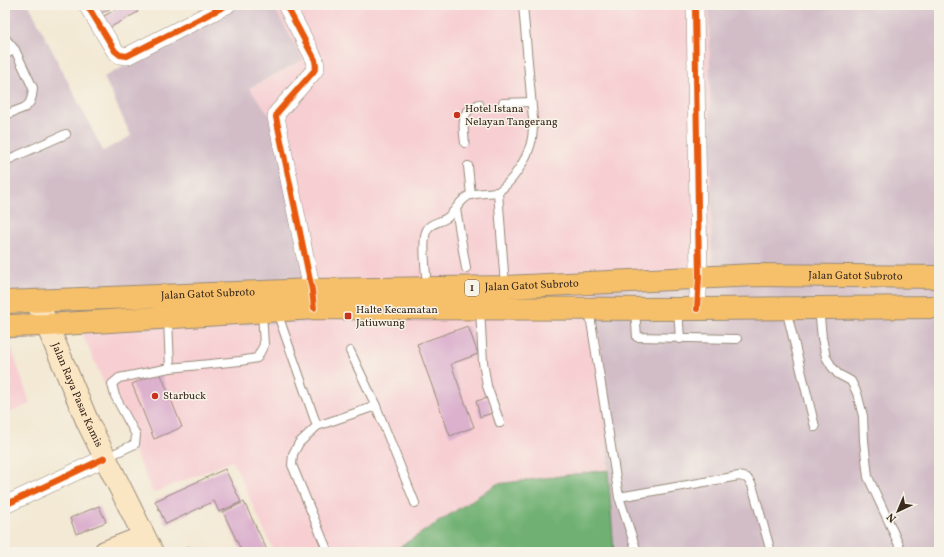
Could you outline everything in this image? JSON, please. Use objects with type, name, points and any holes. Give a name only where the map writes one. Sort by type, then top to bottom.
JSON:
[{"type":"highway","name":"Jalan Gatot Subroto","points":[[5,326],[47,325],[168,317],[313,299],[505,287],[756,275],[939,277]]},
{"type":"highway","name":"Jalan Gatot Subroto","points":[[313,299],[480,308],[687,309],[939,307]]},
{"type":"highway","name":"Jalan Gatot Subroto","points":[[5,302],[272,303]]},
{"type":"main road","name":"Jalan Raya Pasar Kamis","points":[[38,301],[88,422],[148,544]]},
{"type":"main road","points":[[105,552],[148,544]]},
{"type":"street","points":[[87,5],[116,51],[120,55],[127,56],[227,5]]},
{"type":"street","points":[[286,5],[315,60],[316,66],[314,71],[277,113],[276,117],[313,299]]},
{"type":"street","points":[[687,309],[699,277],[695,5]]},
{"type":"street","points":[[5,505],[105,458]]},
{"type":"lane","points":[[426,275],[424,239],[426,231],[431,224],[448,217],[466,198],[471,195],[498,192],[512,178],[527,154],[532,137],[533,119],[523,5]]},
{"type":"lane","points":[[5,38],[15,50],[33,88],[30,102],[26,107],[5,115]]},
{"type":"lane","points":[[5,54],[15,50]]},
{"type":"lane","points":[[503,103],[531,102]]},
{"type":"lane","points":[[465,143],[464,118],[467,111],[479,104]]},
{"type":"lane","points":[[5,161],[66,134]]},
{"type":"lane","points":[[468,166],[471,195]]},
{"type":"lane","points":[[498,192],[505,287]]},
{"type":"lane","points":[[456,209],[466,268]]},
{"type":"lane","points":[[105,458],[134,444],[136,435],[115,396],[112,384],[119,378],[170,368],[240,362],[257,358],[264,345],[272,303]]},
{"type":"lane","points":[[272,303],[317,426]]},
{"type":"lane","points":[[480,308],[483,362],[487,386],[500,423]]},
{"type":"lane","points":[[589,308],[619,497],[637,552]]},
{"type":"lane","points":[[786,308],[815,427]]},
{"type":"lane","points":[[819,308],[822,338],[826,357],[838,374],[851,381],[857,393],[863,416],[868,477],[902,552]]},
{"type":"lane","points":[[636,309],[637,337],[737,339]]},
{"type":"lane","points":[[680,339],[687,309]]},
{"type":"lane","points":[[168,317],[170,368]]},
{"type":"lane","points":[[350,351],[376,406],[415,503]]},
{"type":"lane","points":[[328,552],[292,465],[293,454],[298,443],[317,426],[376,406]]},
{"type":"lane","points":[[619,497],[739,476],[747,478],[752,485],[771,552]]},
{"type":"shaded area","points":[[5,5],[29,5],[103,151],[131,136],[104,77],[242,5],[273,5],[303,60],[249,88],[277,124],[311,322],[81,331],[5,341]]},
{"type":"shaded area","points":[[273,5],[709,5],[712,273],[595,278],[608,470],[497,484],[392,552],[274,552],[233,461],[153,493],[81,331],[277,124],[249,88],[303,60]]},
{"type":"shaded area","points":[[709,5],[939,5],[939,552],[614,552],[595,278],[712,273]]},
{"type":"shaded area","points":[[9,340],[30,404],[5,415],[5,341]]},
{"type":"green space","points":[[608,470],[614,552],[392,552],[497,484]]},
{"type":"building","points":[[95,5],[116,5],[100,14]]},
{"type":"building","points":[[124,5],[134,5],[138,12],[109,28],[102,17]]},
{"type":"building","points":[[468,326],[478,354],[451,364],[474,427],[450,436],[417,344]]},
{"type":"building","points":[[160,372],[182,427],[154,439],[132,384]]},
{"type":"building","points":[[488,398],[492,413],[480,417],[476,401]]},
{"type":"building","points":[[225,469],[241,502],[219,512],[214,501],[166,524],[155,501]]},
{"type":"building","points":[[244,502],[268,552],[242,552],[223,512]]},
{"type":"building","points":[[99,506],[106,522],[76,534],[70,518]]},
{"type":"cycle path","points":[[87,5],[115,51],[120,55],[127,56],[227,5]]},
{"type":"cycle path","points":[[286,5],[315,60],[316,67],[277,113],[276,117],[312,290],[314,308]]},
{"type":"cycle path","points":[[695,5],[699,277],[697,309]]},
{"type":"cycle path","points":[[5,505],[105,458]]},
{"type":"place","name":"Hotel Istana Nelayan Tangerang","points":[[457,115]]},
{"type":"place","name":"Halte Kecamatan Jatiuwung","points":[[348,316]]},
{"type":"place","name":"Starbuck","points":[[155,396]]}]
